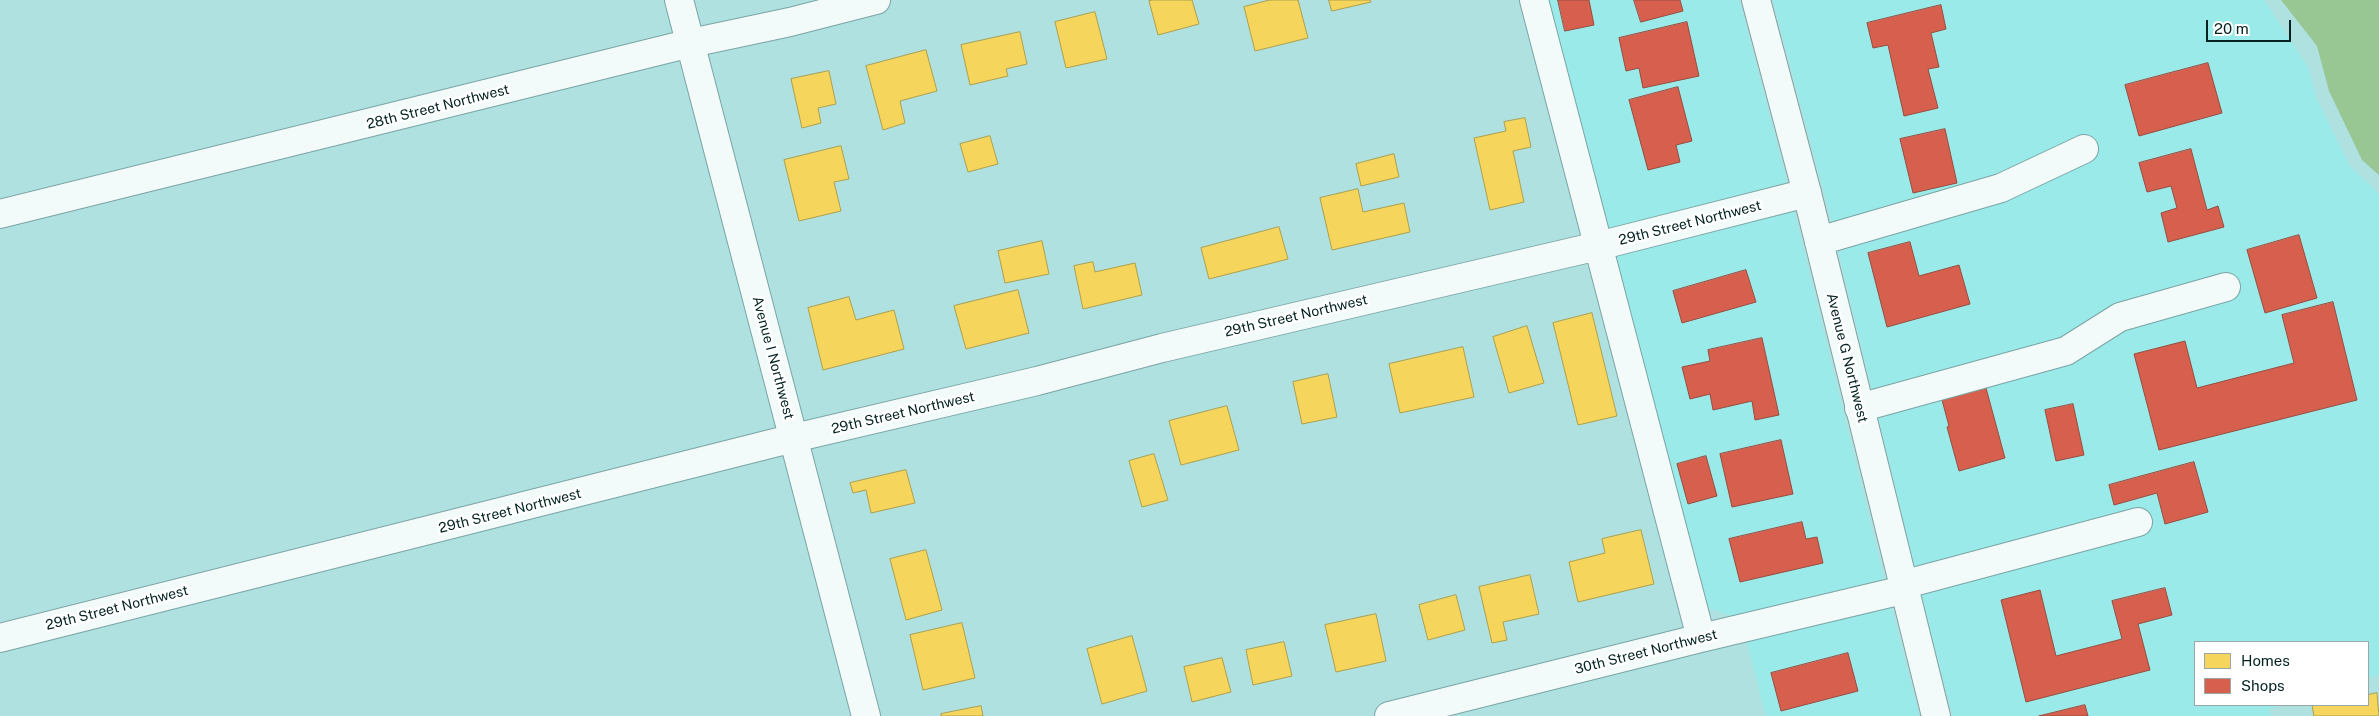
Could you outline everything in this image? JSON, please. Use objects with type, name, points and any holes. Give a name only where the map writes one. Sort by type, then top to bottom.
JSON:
[{"type":"street","name":"Avenue I Northwest","points":[[680,0],[866,716]]},
{"type":"street","name":"28th Street Northwest","points":[[0,214],[691,43],[790,22],[876,0]]},
{"type":"street","points":[[1534,0],[1701,638]]},
{"type":"street","name":"Avenue G Northwest","points":[[1756,0],[1807,193],[1936,716]]},
{"type":"street","points":[[1819,241],[2001,188],[2084,150]]},
{"type":"street","name":"29th Street Northwest","points":[[0,638],[794,438],[1037,382],[1181,344],[1598,246],[1807,193]]},
{"type":"street","points":[[1860,408],[2066,351],[2120,317],[2226,287]]},
{"type":"street","name":"30th Street Northwest","points":[[1389,716],[1903,588],[2138,522]]},
{"type":"shaded area","points":[[1541,0],[1739,0],[1787,183],[1602,230]]},
{"type":"shaded area","points":[[1773,0],[2264,0],[2308,67],[2316,97],[2349,165],[2379,194],[2379,675],[2369,678],[2369,641],[2194,641],[2194,706],[2280,706],[2269,709],[2271,716],[1953,716],[1919,586],[1827,203]]},
{"type":"shaded area","points":[[2281,0],[2379,0],[2379,175],[2362,160],[2329,91],[2317,46]]},
{"type":"shaded area","points":[[1794,211],[1884,579],[1731,616],[1698,604],[1609,258]]},
{"type":"shaded area","points":[[1891,607],[1919,716],[1766,716],[1747,642]]},
{"type":"building: Homes","points":[[1192,0],[1199,24],[1158,35],[1149,1]]},
{"type":"building: Homes","points":[[1270,0],[1298,0],[1308,38],[1255,51],[1244,7]]},
{"type":"building: Homes","points":[[1329,0],[1370,0],[1371,2],[1332,11]]},
{"type":"building: Homes","points":[[1095,12],[1107,59],[1066,68],[1055,22]]},
{"type":"building: Homes","points":[[1020,32],[1027,64],[1006,69],[1008,76],[970,85],[961,45]]},
{"type":"building: Homes","points":[[926,50],[937,91],[900,101],[905,123],[883,130],[866,66]]},
{"type":"building: Homes","points":[[829,71],[836,104],[818,108],[821,123],[802,128],[791,79]]},
{"type":"building: Homes","points":[[1525,118],[1531,147],[1513,151],[1524,202],[1490,210],[1474,138],[1506,131],[1504,122]]},
{"type":"building: Homes","points":[[990,136],[998,164],[968,172],[960,144]]},
{"type":"building: Homes","points":[[841,146],[849,179],[834,182],[841,211],[799,221],[784,160]]},
{"type":"building: Homes","points":[[1394,154],[1399,177],[1361,186],[1356,164]]},
{"type":"building: Homes","points":[[1358,189],[1363,212],[1404,203],[1410,232],[1332,250],[1320,198]]},
{"type":"building: Homes","points":[[1279,227],[1288,259],[1209,279],[1201,248]]},
{"type":"building: Homes","points":[[1042,241],[1049,274],[1005,283],[998,251]]},
{"type":"building: Homes","points":[[1093,262],[1095,272],[1135,263],[1142,295],[1083,309],[1074,266]]},
{"type":"building: Homes","points":[[1018,290],[1029,333],[966,349],[954,306]]},
{"type":"building: Homes","points":[[849,297],[856,320],[894,310],[904,349],[823,370],[808,308]]},
{"type":"building: Homes","points":[[1592,313],[1617,416],[1578,425],[1553,323]]},
{"type":"building: Homes","points":[[1527,326],[1544,383],[1509,393],[1493,337]]},
{"type":"building: Homes","points":[[1463,347],[1474,397],[1400,413],[1389,364]]},
{"type":"building: Homes","points":[[1328,374],[1337,417],[1302,424],[1293,382]]},
{"type":"building: Homes","points":[[1227,406],[1239,450],[1181,465],[1169,421]]},
{"type":"building: Homes","points":[[1154,454],[1168,500],[1142,507],[1129,461]]},
{"type":"building: Homes","points":[[906,470],[915,503],[871,513],[866,490],[853,493],[850,483]]},
{"type":"building: Homes","points":[[1641,530],[1654,584],[1578,602],[1569,562],[1605,553],[1602,539]]},
{"type":"building: Homes","points":[[926,550],[942,610],[906,620],[890,559]]},
{"type":"building: Homes","points":[[1530,575],[1539,614],[1503,622],[1507,640],[1492,643],[1479,587]]},
{"type":"building: Homes","points":[[1456,595],[1465,630],[1428,640],[1419,605]]},
{"type":"building: Homes","points":[[1376,614],[1386,661],[1336,672],[1325,625]]},
{"type":"building: Homes","points":[[962,623],[975,678],[923,690],[910,635]]},
{"type":"building: Homes","points":[[1132,636],[1147,691],[1102,704],[1087,649]]},
{"type":"building: Homes","points":[[1284,642],[1292,676],[1253,685],[1246,650]]},
{"type":"building: Homes","points":[[1222,658],[1231,692],[1192,702],[1184,667]]},
{"type":"building: Homes","points":[[2377,693],[2379,716],[2314,716],[2312,706],[2369,706],[2369,695]]},
{"type":"building: Homes","points":[[981,706],[983,716],[941,716],[941,714]]},
{"type":"building: Shops","points":[[1558,0],[1589,0],[1594,25],[1565,31]]},
{"type":"building: Shops","points":[[1634,0],[1680,0],[1683,11],[1641,22]]},
{"type":"building: Shops","points":[[1941,5],[1946,29],[1931,33],[1939,67],[1928,69],[1938,108],[1904,116],[1888,45],[1873,48],[1867,23]]},
{"type":"building: Shops","points":[[1687,22],[1699,76],[1643,88],[1639,68],[1626,71],[1619,38]]},
{"type":"building: Shops","points":[[2208,63],[2222,113],[2139,136],[2125,85]]},
{"type":"building: Shops","points":[[1678,87],[1692,141],[1676,145],[1680,162],[1648,170],[1629,100]]},
{"type":"building: Shops","points":[[1945,129],[1957,183],[1913,193],[1900,139]]},
{"type":"building: Shops","points":[[2191,149],[2207,210],[2218,206],[2224,227],[2168,242],[2161,213],[2177,208],[2171,186],[2147,192],[2139,163]]},
{"type":"building: Shops","points":[[2299,235],[2317,298],[2265,313],[2247,250]]},
{"type":"building: Shops","points":[[1910,242],[1919,276],[1959,265],[1970,304],[1887,327],[1868,253]]},
{"type":"building: Shops","points":[[1746,270],[1756,302],[1682,323],[1673,291]]},
{"type":"building: Shops","points":[[2333,302],[2357,400],[2159,450],[2134,354],[2185,341],[2197,388],[2294,363],[2282,315]]},
{"type":"building: Shops","points":[[1762,338],[1779,415],[1755,420],[1752,401],[1713,410],[1710,394],[1690,399],[1682,367],[1710,361],[1708,350]]},
{"type":"building: Shops","points":[[1986,388],[2005,458],[1959,471],[1942,400]]},
{"type":"building: Shops","points":[[2073,404],[2084,455],[2056,461],[2045,410]]},
{"type":"building: Shops","points":[[1781,440],[1793,494],[1732,507],[1720,454]]},
{"type":"building: Shops","points":[[1706,456],[1717,496],[1688,504],[1677,464]]},
{"type":"building: Shops","points":[[2194,462],[2208,512],[2165,524],[2157,493],[2114,505],[2109,485]]},
{"type":"building: Shops","points":[[1802,522],[1806,539],[1817,537],[1823,563],[1740,582],[1729,539]]},
{"type":"building: Shops","points":[[2165,588],[2172,615],[2138,624],[2150,670],[2026,702],[2001,600],[2040,590],[2056,656],[2122,639],[2112,601]]},
{"type":"building: Shops","points":[[1848,653],[1858,691],[1781,711],[1771,673]]},
{"type":"building: Shops","points":[[2085,705],[2088,716],[2039,716]]}]
